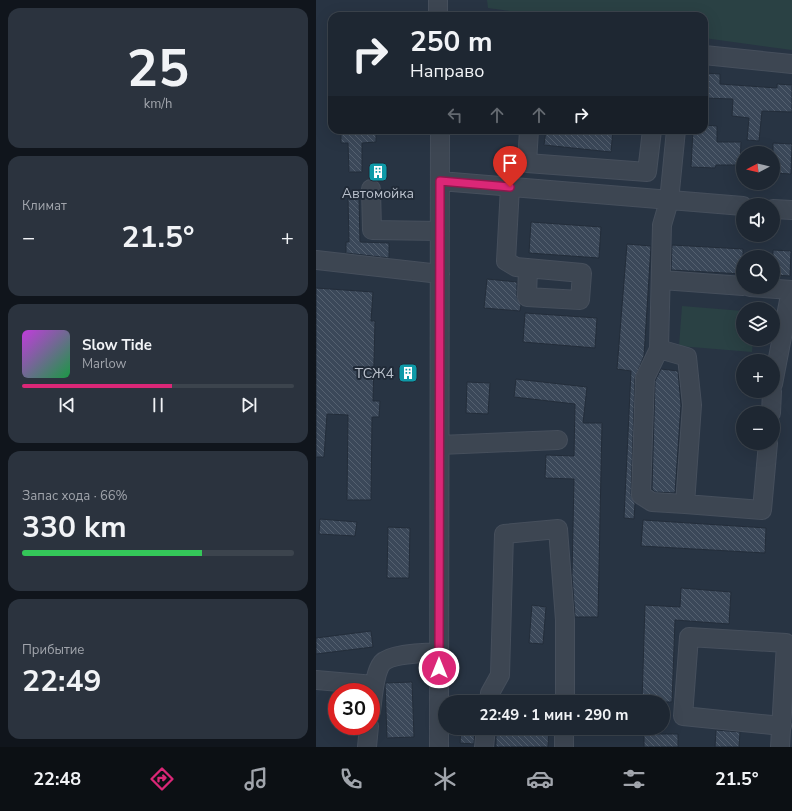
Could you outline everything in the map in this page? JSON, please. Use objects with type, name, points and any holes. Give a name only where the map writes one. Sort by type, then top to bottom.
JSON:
[{"type":"street","points":[[438,0],[438,12]]},
{"type":"street","points":[[708,55],[792,64]]},
{"type":"street","points":[[439,747],[440,134]]},
{"type":"street","points":[[529,134],[527,163],[647,172],[652,134]]},
{"type":"street","points":[[676,134],[669,201],[662,224],[662,280],[659,349],[646,378],[641,495],[652,502],[762,510],[767,450]]},
{"type":"street","points":[[440,181],[736,206]]},
{"type":"street","points":[[510,187],[506,261],[516,267],[528,268]]},
{"type":"street","points":[[372,189],[372,230],[440,231]]},
{"type":"street","points":[[780,209],[792,210]]},
{"type":"street","points":[[316,260],[440,274]]},
{"type":"street","points":[[662,280],[736,285]]},
{"type":"street","points":[[779,354],[791,288],[780,288]]},
{"type":"street","points":[[659,349],[687,357],[692,405],[685,504]]},
{"type":"street","points":[[440,445],[558,440]]},
{"type":"street","points":[[490,695],[500,675],[504,534],[558,529],[565,620],[565,695]]},
{"type":"street","points":[[780,747],[782,726],[786,642],[689,637],[684,716],[782,726]]},
{"type":"street","points":[[375,683],[382,663],[391,657],[439,652]]},
{"type":"street","points":[[316,680],[351,683]]},
{"type":"street","points":[[367,747],[368,735]]},
{"type":"street","points":[[484,747],[485,735]]},
{"type":"street","points":[[564,735],[564,747]]},
{"type":"green space","points":[[487,0],[792,0],[792,50],[708,39],[708,12],[518,12],[488,8]]},
{"type":"green space","points":[[682,306],[736,310],[736,346],[752,346],[752,352],[679,346]]},
{"type":"building","points":[[708,73],[720,74],[720,84],[777,88],[777,84],[792,85],[792,112],[762,111],[759,141],[747,140],[749,118],[732,116],[733,99],[708,98]]},
{"type":"building","points":[[708,125],[717,126],[717,142],[741,142],[741,146],[736,146],[736,165],[716,165],[715,168],[691,167],[693,134],[708,134]]},
{"type":"building","points":[[341,134],[376,134],[376,142],[362,143],[362,172],[349,172],[348,143],[341,143]]},
{"type":"building","points":[[545,134],[613,134],[611,152],[544,145]]},
{"type":"building","points":[[773,143],[792,144],[791,174],[780,173],[780,146],[773,146]]},
{"type":"building","name":"Автомойка","points":[[386,166],[387,178],[370,179],[370,167]]},
{"type":"building","points":[[348,198],[359,198],[360,242],[389,243],[389,258],[346,253],[346,242],[349,242]]},
{"type":"building","points":[[531,222],[601,227],[599,258],[529,253]]},
{"type":"building","points":[[627,244],[651,246],[644,356],[635,378],[631,495],[635,503],[634,519],[624,518],[631,371],[617,369]]},
{"type":"building","points":[[672,245],[743,249],[736,250],[736,274],[671,270]]},
{"type":"building","points":[[780,250],[791,251],[790,276],[780,275]]},
{"type":"building","points":[[487,279],[517,282],[517,297],[521,305],[520,311],[484,308]]},
{"type":"building","points":[[316,288],[373,292],[371,321],[375,321],[373,401],[380,401],[379,417],[372,417],[371,500],[347,500],[348,415],[327,414],[324,457],[316,457]]},
{"type":"building","points":[[525,313],[597,318],[595,348],[523,342]]},
{"type":"building","points":[[661,369],[678,371],[681,405],[675,493],[655,492],[652,489],[655,381]]},
{"type":"building","points":[[516,379],[587,387],[583,423],[602,423],[598,617],[575,617],[572,576],[574,479],[545,478],[546,455],[574,456],[575,404],[514,397]]},
{"type":"building","points":[[467,382],[490,383],[488,414],[466,413]]},
{"type":"building","points":[[320,519],[357,522],[355,536],[319,534]]},
{"type":"building","points":[[643,520],[766,528],[765,553],[641,546]]},
{"type":"building","points":[[388,527],[410,528],[409,578],[387,578]]},
{"type":"building","points":[[681,588],[731,592],[729,624],[675,620],[672,702],[670,702],[670,695],[642,695],[645,605],[680,607]]},
{"type":"building","points":[[532,605],[546,607],[543,644],[529,643]]},
{"type":"building","points":[[371,631],[373,647],[316,654],[316,638]]},
{"type":"building","points":[[412,682],[414,737],[387,738],[385,683]]},
{"type":"building","points":[[716,730],[740,732],[739,747],[715,747]]},
{"type":"building","points":[[678,734],[678,747],[644,747],[644,735]]},
{"type":"building","points":[[461,735],[475,735],[474,744],[460,743]]},
{"type":"building","points":[[496,735],[549,735],[548,747],[496,747]]},
{"type":"place","name":"Автомойка","points":[[378,172]]},
{"type":"place","name":"ТСЖ4","points":[[408,373]]},
{"type":"route","points":[[439,668],[440,181],[510,187]]}]
